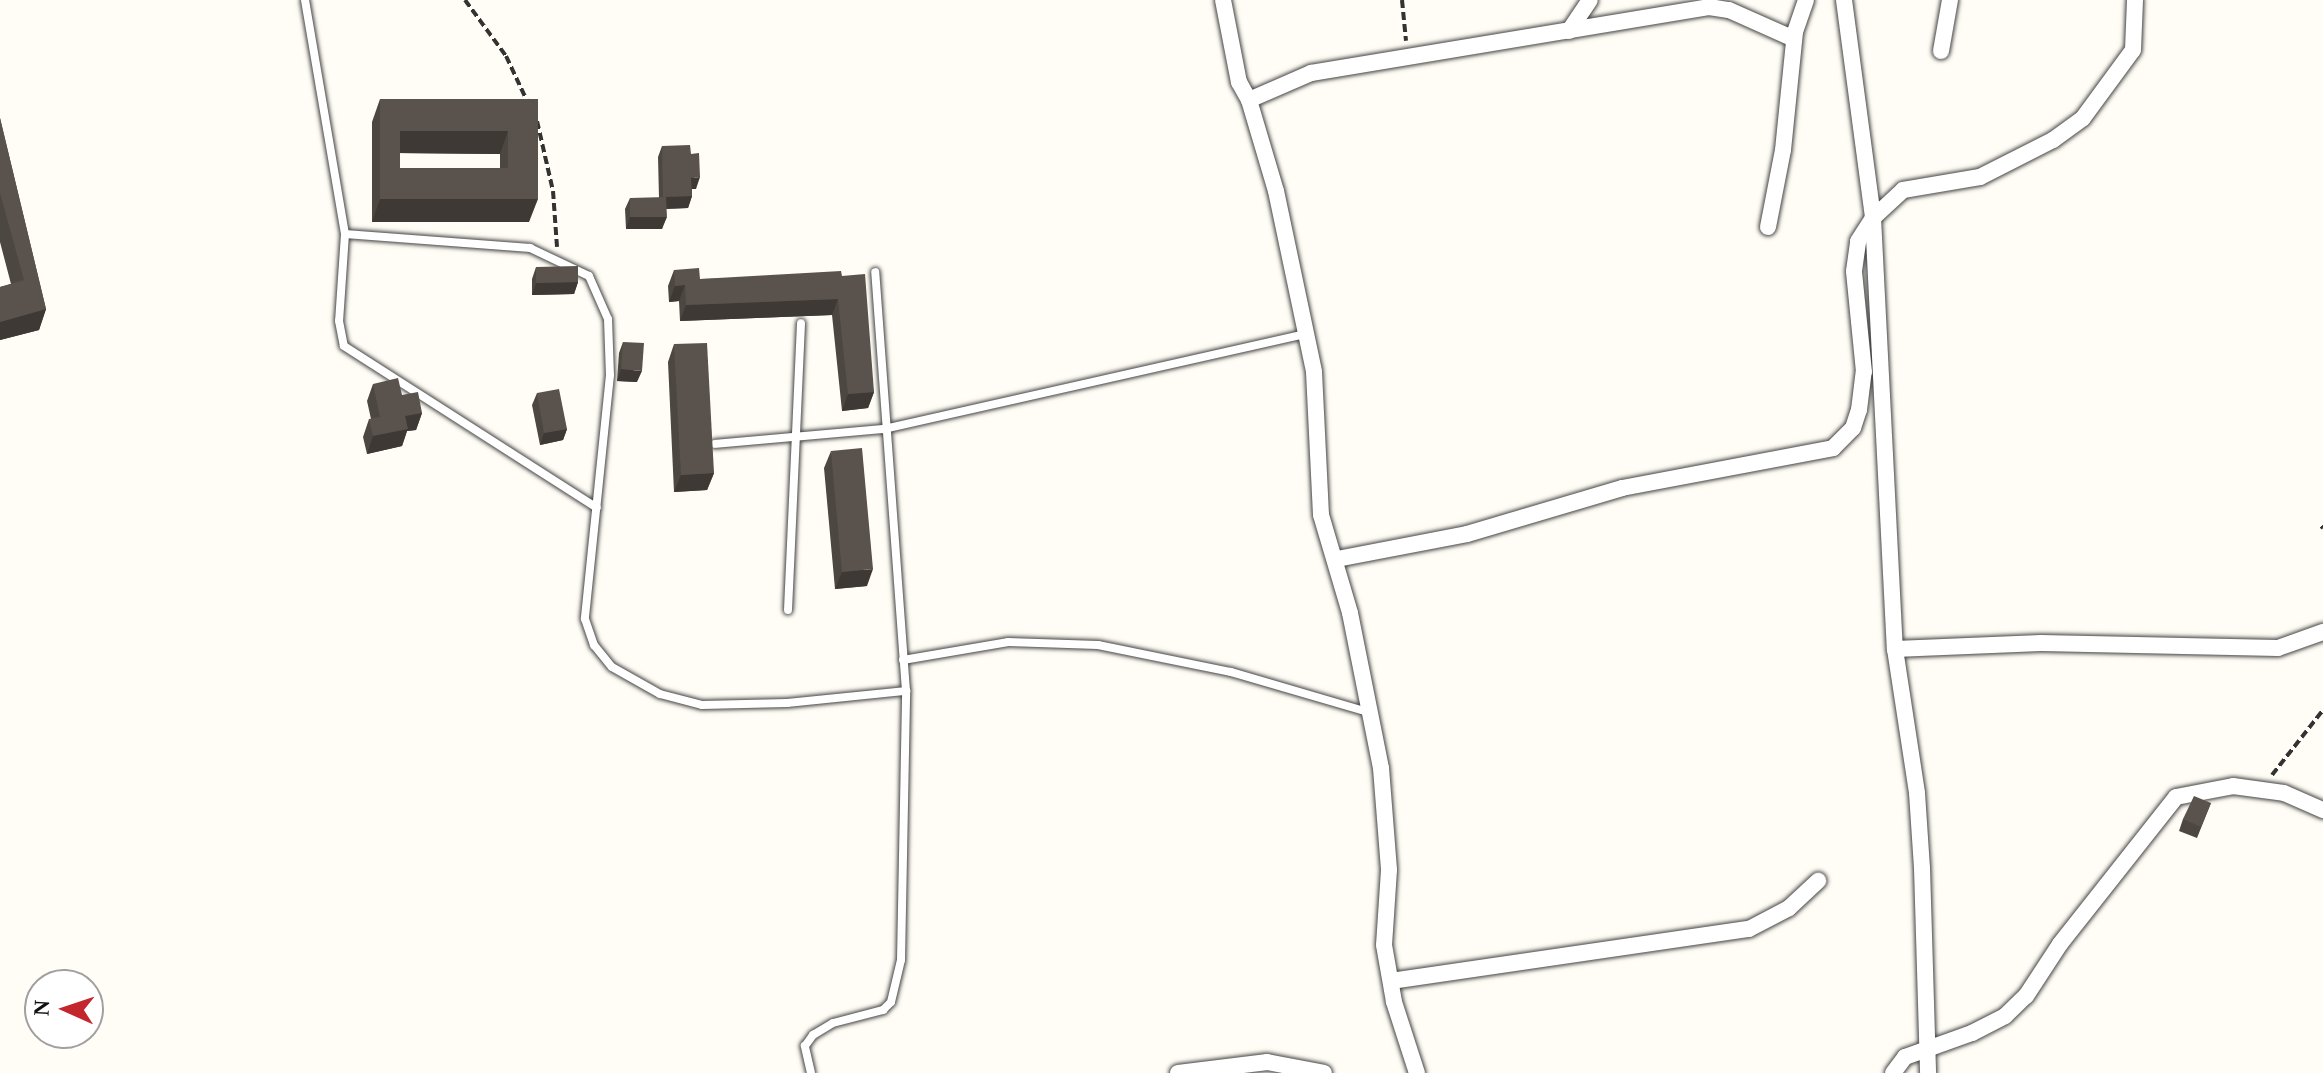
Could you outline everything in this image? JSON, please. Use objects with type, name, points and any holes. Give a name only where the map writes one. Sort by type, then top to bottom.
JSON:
[{"type":"street","points":[[1223,0],[1239,82],[1249,100],[1276,191],[1307,334],[1315,390],[1316,480],[1337,559],[1370,713],[1388,842],[1382,923],[1391,981],[1417,1073]]},
{"type":"street","points":[[1569,31],[1590,0]]},
{"type":"street","points":[[1768,227],[1783,150],[1794,39],[1806,0]]},
{"type":"street","points":[[1844,0],[1873,218],[1895,649],[1917,793],[1924,1047],[1928,1073]]},
{"type":"street","points":[[1941,51],[1950,0]]},
{"type":"street","points":[[1337,559],[1467,534],[1622,488],[1833,448],[1853,428],[1859,410],[1864,372],[1854,271],[1858,241],[1873,218],[1903,190],[1980,177],[2053,140],[2083,118],[2133,50],[2135,0]]},
{"type":"street","points":[[1249,100],[1311,73],[1709,7],[1729,10],[1794,39]]},
{"type":"street","points":[[1895,649],[2041,643],[2278,648],[2323,632]]},
{"type":"street","points":[[1893,1073],[1905,1057],[1924,1047],[1972,1033],[2005,1016],[2026,996],[2170,801],[2233,786],[2260,789],[2323,810]]},
{"type":"street","points":[[1391,981],[1749,929],[1789,908],[1818,881]]},
{"type":"street","points":[[1178,1073],[1267,1062],[1324,1073]]},
{"type":"lane","points":[[305,0],[345,234],[339,321],[344,346],[597,508]]},
{"type":"lane","points":[[345,234],[462,240],[530,248],[557,257],[589,276],[608,319],[610,375],[585,619],[594,645],[612,667],[660,694],[702,705],[787,703],[906,691]]},
{"type":"lane","points":[[811,1073],[805,1046],[813,1035],[833,1023],[883,1010],[898,980],[906,691],[884,429],[875,272]]},
{"type":"lane","points":[[788,610],[793,440],[801,323]]},
{"type":"lane","points":[[715,444],[793,440],[884,429],[1307,334]]},
{"type":"lane","points":[[903,660],[1008,642],[1098,645],[1231,672],[1370,713]]},
{"type":"path","points":[[465,0],[506,56],[537,120],[553,191],[557,257]]},
{"type":"path","points":[[1402,0],[1407,55]]},
{"type":"path","points":[[2260,789],[2323,710]]},
{"type":"building","points":[[380,99],[538,99],[538,199],[380,199]],"holes":[[[400,131],[508,131],[508,168],[400,168]]]},
{"type":"building","points":[[0,118],[46,309],[0,322],[0,287],[24,280],[0,193]]},
{"type":"building","points":[[690,145],[691,154],[699,153],[700,177],[691,178],[692,196],[663,197],[662,146]]},
{"type":"building","points":[[666,197],[667,217],[630,217],[630,198]]},
{"type":"building","points":[[578,266],[578,282],[536,283],[536,267]]},
{"type":"building","points":[[699,268],[700,279],[841,271],[842,276],[865,274],[874,392],[848,394],[838,299],[686,305],[685,285],[675,286],[674,270]]},
{"type":"building","points":[[623,342],[644,343],[642,371],[621,369]]},
{"type":"building","points":[[707,343],[714,473],[681,475],[674,344]]},
{"type":"building","points":[[398,378],[402,395],[418,392],[422,413],[405,416],[408,429],[373,436],[369,419],[380,417],[373,384]]},
{"type":"building","points":[[559,389],[567,429],[544,433],[537,393]]},
{"type":"building","points":[[862,448],[873,569],[842,572],[831,451]]},
{"type":"building","points":[[2194,796],[2211,803],[2201,827],[2183,819]]}]
